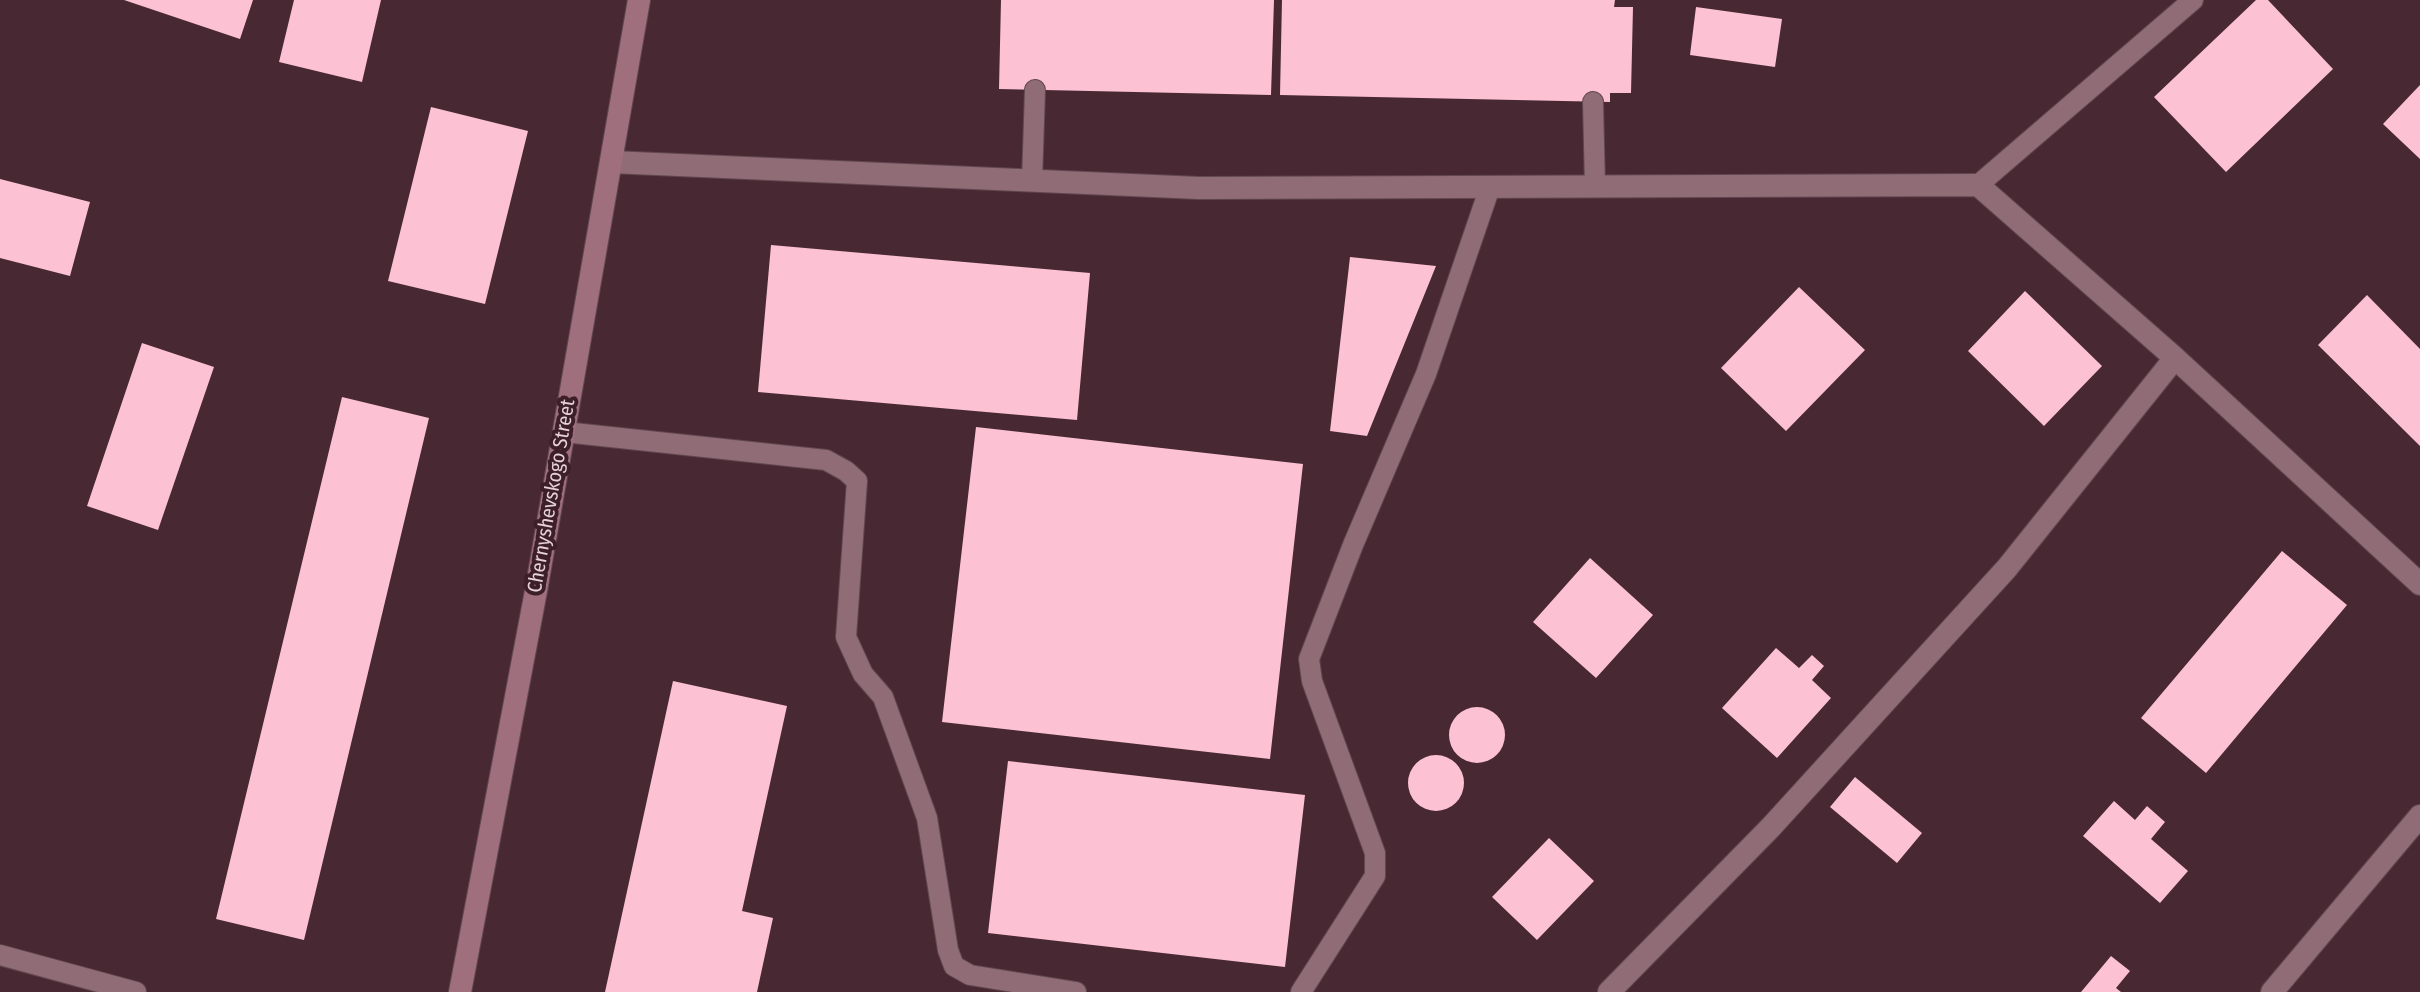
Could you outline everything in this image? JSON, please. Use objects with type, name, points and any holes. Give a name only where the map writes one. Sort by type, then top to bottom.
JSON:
[{"type":"main road","name":"Chernyshevskogo Street","points":[[460,992],[564,432],[639,0]]},
{"type":"street","points":[[611,162],[1199,188],[1978,185],[2175,358],[2420,584]]},
{"type":"street","points":[[1609,992],[1771,827],[2007,568],[2175,358]]},
{"type":"street","points":[[2272,992],[2420,816]]},
{"type":"lane","points":[[1978,185],[2193,0]]},
{"type":"lane","points":[[1032,181],[1035,90]]},
{"type":"lane","points":[[1593,102],[1595,187]]},
{"type":"lane","points":[[1301,992],[1375,876],[1375,853],[1312,681],[1309,659],[1353,545],[1426,374],[1490,187]]},
{"type":"lane","points":[[564,432],[826,460],[857,481],[846,637],[863,674],[883,697],[927,818],[948,950],[954,966],[970,975],[1076,992]]},
{"type":"lane","points":[[0,955],[136,992]]},
{"type":"building","points":[[124,0],[253,0],[240,39]]},
{"type":"building","points":[[294,0],[381,0],[362,82],[279,62]]},
{"type":"building","points":[[1001,0],[1274,0],[1271,95],[999,89]]},
{"type":"building","points":[[1282,0],[1615,0],[1614,7],[1633,7],[1631,93],[1610,93],[1610,102],[1280,95]]},
{"type":"building","points":[[2256,0],[2268,0],[2333,69],[2226,172],[2154,97]]},
{"type":"building","points":[[1696,7],[1782,19],[1775,67],[1690,55]]},
{"type":"building","points":[[2420,85],[2420,159],[2383,124]]},
{"type":"building","points":[[431,107],[528,131],[485,304],[388,281]]},
{"type":"building","points":[[0,179],[90,202],[70,276],[0,258]]},
{"type":"building","points":[[771,245],[1090,273],[1077,420],[758,392]]},
{"type":"building","points":[[1350,257],[1436,266],[1367,436],[1330,431]]},
{"type":"building","points":[[1799,287],[1865,350],[1786,431],[1721,368]]},
{"type":"building","points":[[2025,291],[2102,366],[2044,426],[1968,351]]},
{"type":"building","points":[[2367,295],[2420,349],[2420,446],[2318,345]]},
{"type":"building","points":[[142,343],[214,367],[158,530],[87,506]]},
{"type":"building","points":[[342,397],[429,418],[304,940],[216,919]]},
{"type":"building","points":[[976,427],[1303,464],[1270,759],[942,722]]},
{"type":"building","points":[[2282,551],[2347,605],[2206,773],[2141,718]]},
{"type":"building","points":[[1590,558],[1653,615],[1596,678],[1533,622]]},
{"type":"building","points":[[1776,648],[1799,668],[1812,655],[1824,666],[1812,680],[1831,698],[1777,758],[1722,708]]},
{"type":"building","points":[[673,681],[787,706],[742,911],[773,918],[757,992],[605,992]]},
{"type":"building","points":[[1477,707],[1497,715],[1505,735],[1497,755],[1477,763],[1457,755],[1449,735],[1457,715]]},
{"type":"building","points":[[1436,755],[1456,763],[1464,783],[1456,803],[1436,811],[1416,803],[1408,783],[1416,763]]},
{"type":"building","points":[[1008,761],[1305,795],[1285,967],[988,933]]},
{"type":"building","points":[[1855,777],[1922,833],[1897,863],[1830,807]]},
{"type":"building","points":[[2114,801],[2135,820],[2147,806],[2165,822],[2151,839],[2188,871],[2160,903],[2083,836]]},
{"type":"building","points":[[1549,838],[1594,881],[1537,940],[1492,897]]},
{"type":"building","points":[[2111,956],[2130,971],[2116,988],[2121,992],[2081,992]]}]
